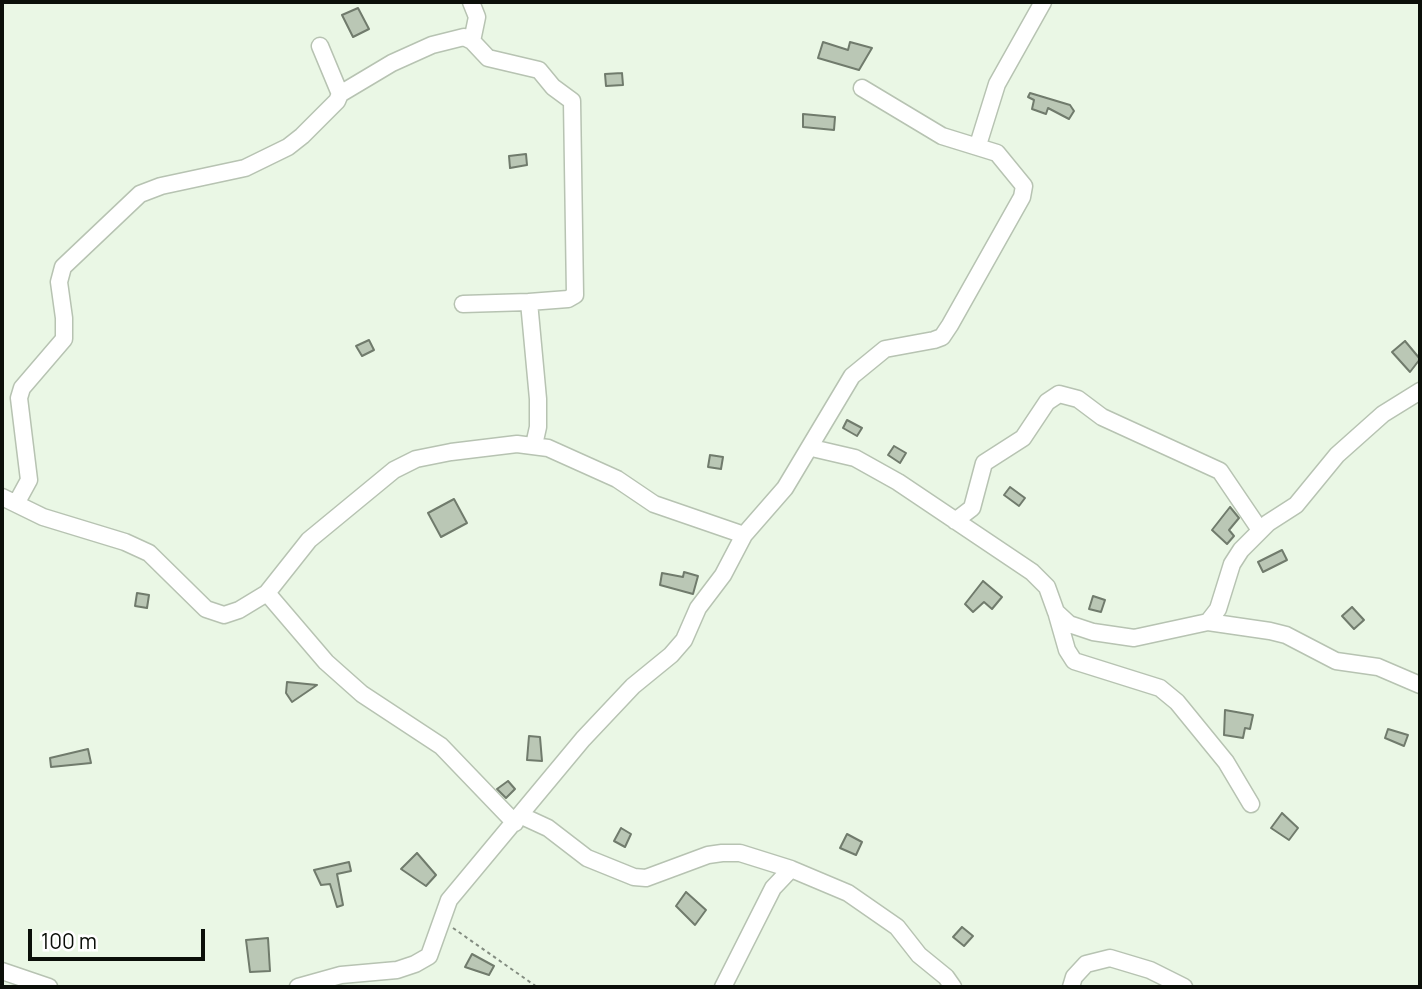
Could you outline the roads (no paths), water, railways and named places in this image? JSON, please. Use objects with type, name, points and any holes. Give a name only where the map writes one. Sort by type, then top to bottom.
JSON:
[{"type":"street","points":[[471,2],[477,17],[472,41]]},
{"type":"street","points":[[978,145],[997,84],[1043,2]]},
{"type":"street","points":[[463,304],[568,299],[575,295],[577,288],[572,101],[553,87],[539,70],[488,58],[472,41],[464,37],[432,45],[392,63],[340,94],[337,101],[302,136],[263,160],[245,168],[161,186],[133,198],[96,237],[68,261],[59,282],[64,338],[22,388],[19,398],[29,480],[10,500],[43,517],[125,542],[149,553],[170,577],[214,613],[239,610],[267,593],[309,540],[394,470],[416,459],[451,452],[534,444],[591,466],[654,504],[744,535]]},
{"type":"street","points":[[320,46],[340,94]]},
{"type":"street","points":[[298,987],[341,975],[377,972],[415,964],[429,956],[449,900],[583,740],[633,686],[671,655],[684,640],[698,608],[723,575],[744,535],[785,488],[812,448],[852,376],[885,349],[942,337],[1022,197],[1024,186],[997,153],[942,136],[862,88]]},
{"type":"street","points":[[529,302],[538,400],[538,427],[534,444]]},
{"type":"street","points":[[1208,622],[1219,609],[1232,564],[1260,530],[1296,505],[1337,455],[1382,414],[1420,391]]},
{"type":"street","points":[[955,521],[972,508],[984,463],[1023,438],[1047,402],[1059,394],[1078,399],[1102,417],[1220,471],[1260,530]]},
{"type":"street","points":[[812,448],[855,458],[898,482],[1032,572],[1046,587],[1067,650],[1074,661],[1160,688],[1177,702],[1226,762],[1251,804]]},
{"type":"street","points":[[267,593],[326,662],[362,694],[441,746],[518,820],[548,828],[587,858],[634,877],[646,878],[708,855],[722,853],[740,853],[791,869],[848,893],[897,927],[919,955],[946,977],[953,987]]},
{"type":"street","points":[[1056,612],[1069,624],[1134,638],[1208,622],[1286,635],[1336,661],[1378,667],[1420,685]]},
{"type":"street","points":[[723,987],[773,888],[791,869]]},
{"type":"street","points":[[1071,987],[1074,976],[1086,964],[1110,958],[1150,970],[1184,987]]},
{"type":"street","points":[[2,971],[49,987]]}]
